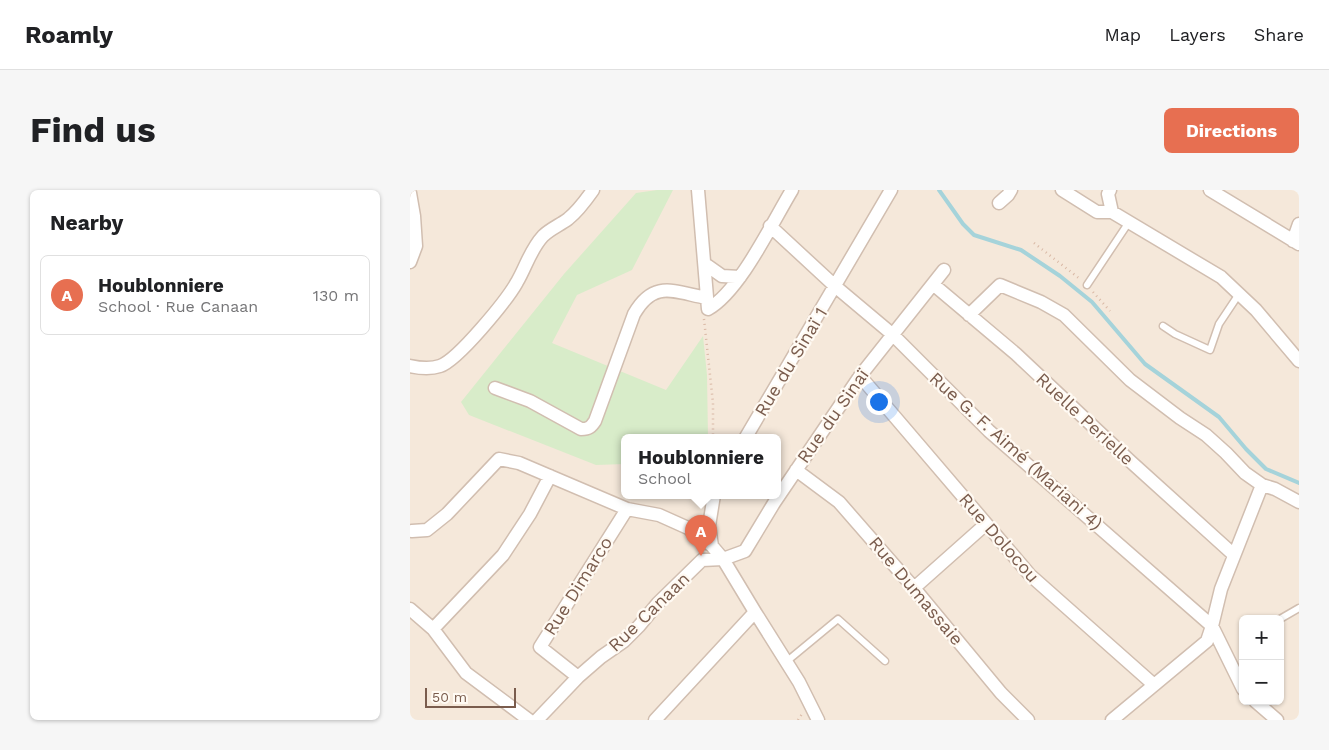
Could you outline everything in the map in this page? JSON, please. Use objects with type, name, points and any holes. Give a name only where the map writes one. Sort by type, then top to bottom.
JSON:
[{"type":"street","points":[[698,190],[707,303]]},
{"type":"street","points":[[495,388],[530,401],[581,429],[592,427],[634,314],[641,303],[647,296],[657,291],[668,290],[707,303],[719,302],[740,277],[792,190]]},
{"type":"street","name":"Rue du Sinaï 1","points":[[748,434],[836,287],[891,190]]},
{"type":"street","points":[[999,203],[1011,190]]},
{"type":"street","points":[[1062,190],[1097,212],[1112,212],[1220,277],[1256,310],[1299,361]]},
{"type":"street","points":[[1110,190],[1108,194],[1112,212]]},
{"type":"street","points":[[1210,190],[1296,242],[1299,224]]},
{"type":"street","points":[[410,366],[430,368],[441,366],[455,356],[507,298],[518,282],[531,252],[543,236],[568,219],[590,191]]},
{"type":"street","points":[[410,193],[416,246],[410,262]]},
{"type":"street","name":"Rue G. F. Aimé (Mariani 4)","points":[[770,226],[836,287],[892,334],[989,431],[1212,626],[1239,680]]},
{"type":"street","points":[[705,264],[722,276],[740,277]]},
{"type":"street","name":"Rue du Sinaï","points":[[781,494],[860,376],[944,270]]},
{"type":"street","name":"Ruelle Perielle","points":[[934,285],[1016,354],[1130,462],[1234,555]]},
{"type":"street","points":[[969,315],[1000,285],[1064,314],[1130,380],[1206,435],[1245,473],[1262,485],[1275,489],[1299,502]]},
{"type":"street","name":"Rue Dolocou","points":[[860,376],[1030,575],[1153,684]]},
{"type":"street","points":[[411,530],[427,530],[447,514],[499,459],[519,463],[627,509],[659,516],[688,528],[712,546],[723,559],[799,682],[818,720]]},
{"type":"street","name":"Rue Dumassaie","points":[[796,470],[839,502],[914,588],[1001,693],[1028,720]]},
{"type":"street","points":[[433,628],[503,555],[530,514],[550,476]]},
{"type":"street","points":[[1112,720],[1207,641],[1221,589],[1262,485]]},
{"type":"street","points":[[712,546],[709,526],[713,499]]},
{"type":"street","name":"Rue du Sinaï","points":[[723,559],[745,551],[778,499]]},
{"type":"street","name":"Rue Dimarco","points":[[578,677],[540,647],[627,509]]},
{"type":"street","points":[[914,588],[986,524]]},
{"type":"street","name":"Rue Canaan","points":[[537,720],[578,677],[624,641],[658,603],[702,560],[723,559]]},
{"type":"street","points":[[410,609],[433,628],[466,673],[529,720]]},
{"type":"street","points":[[655,720],[754,612]]},
{"type":"street","points":[[1260,705],[1277,720]]},
{"type":"lane","points":[[1087,285],[1129,222]]},
{"type":"lane","points":[[1163,326],[1175,334],[1210,350],[1219,324],[1239,294]]},
{"type":"lane","points":[[1284,617],[1299,608]]},
{"type":"lane","points":[[786,662],[838,619],[886,661]]},
{"type":"path","points":[[1034,243],[1087,285],[1110,311]]},
{"type":"path","points":[[707,303],[704,314],[713,403],[714,434]]},
{"type":"shaded area","points":[[410,190],[1299,190],[1299,720],[410,720]]},
{"type":"green space","points":[[673,190],[632,270],[577,295],[552,343],[666,390],[703,336],[707,375],[708,434],[621,434],[621,464],[596,465],[469,415],[461,402],[564,274],[636,193]]},
{"type":"waterway","points":[[939,190],[963,224],[974,235],[1021,250],[1060,276],[1092,302],[1145,364],[1219,417],[1266,469],[1299,483]]},
{"type":"place","name":"Houblonniere","points":[[701,556]]}]
